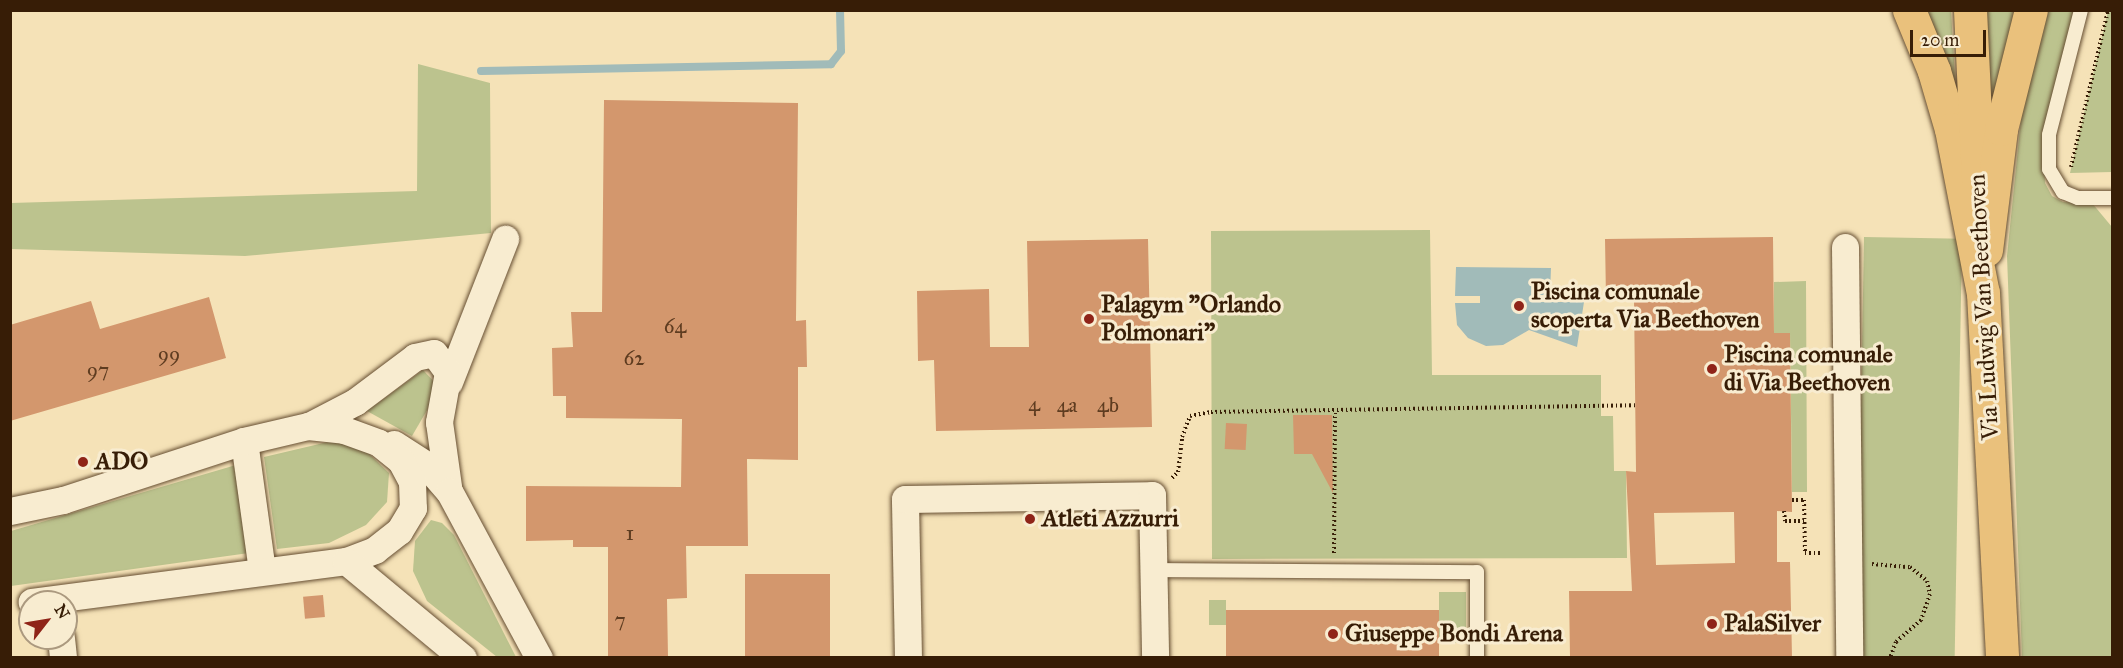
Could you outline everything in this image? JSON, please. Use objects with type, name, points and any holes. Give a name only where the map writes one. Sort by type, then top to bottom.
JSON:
[{"type":"main road","points":[[1909,10],[1934,71],[1951,129],[1983,293]]},
{"type":"main road","name":"Via Ludwig Van Beethoven","points":[[1970,10],[2002,657]]},
{"type":"main road","points":[[1983,293],[2001,129],[2031,10]]},
{"type":"street","points":[[449,490],[439,422],[449,382],[506,239]]},
{"type":"street","points":[[1845,247],[1849,657]]},
{"type":"street","points":[[10,511],[63,500],[244,441],[308,426],[355,402],[425,352],[443,360],[449,382]]},
{"type":"street","points":[[308,426],[364,435],[411,453],[449,490],[539,657]]},
{"type":"street","points":[[78,596],[346,561],[387,541],[413,508],[412,482],[401,461],[364,435]]},
{"type":"street","points":[[244,441],[262,572]]},
{"type":"street","points":[[908,657],[905,499],[1152,495],[1155,657]]},
{"type":"street","points":[[346,561],[463,657]]},
{"type":"street","name":"Via Ludwig Van Beethoven","points":[[1986,657],[1999,603]]},
{"type":"lane","points":[[2081,10],[2059,91],[2047,156],[2054,183],[2063,192],[2078,198],[2112,198]]},
{"type":"lane","points":[[1153,570],[1477,572],[1477,657]]},
{"type":"path","points":[[2070,173],[2108,10]]},
{"type":"path","points":[[1152,495],[1178,472],[1182,437],[1190,416],[1635,405]]},
{"type":"path","points":[[1334,559],[1335,413]]},
{"type":"path","points":[[1792,500],[1804,500],[1805,554],[1900,563],[1927,581],[1927,609],[1896,642],[1890,657]]},
{"type":"path","points":[[1784,511],[1785,521],[1805,520]]},
{"type":"green space","points":[[1919,11],[1951,11],[1957,110]]},
{"type":"green space","points":[[1985,11],[2022,11],[1992,145]]},
{"type":"green space","points":[[2046,11],[2074,11],[2043,134],[2045,183],[2052,196],[2063,202],[2092,203],[2112,227],[2112,657],[2022,657],[2007,256],[2022,109]]},
{"type":"green space","points":[[2108,11],[2112,11],[2112,172],[2070,173]]},
{"type":"green space","points":[[418,64],[490,83],[491,233],[245,256],[11,249],[11,203],[417,191]]},
{"type":"green space","points":[[1430,230],[1432,375],[1601,375],[1601,416],[1613,416],[1614,471],[1626,471],[1627,558],[1212,559],[1211,231]]},
{"type":"green space","points":[[1864,237],[1962,239],[1955,658],[1857,657]]},
{"type":"green space","points":[[1806,281],[1807,492],[1792,492],[1790,333],[1774,333],[1774,282]]},
{"type":"green space","points":[[423,370],[440,388],[412,436],[367,411]]},
{"type":"green space","points":[[332,441],[365,450],[389,473],[387,502],[366,525],[329,543],[277,549],[264,457]]},
{"type":"green space","points":[[236,465],[249,553],[11,586],[11,531]]},
{"type":"green space","points":[[431,520],[442,523],[454,535],[516,657],[497,657],[427,601],[413,571],[415,541]]},
{"type":"green space","points":[[1439,592],[1466,592],[1466,643],[1439,643]]},
{"type":"green space","points":[[1209,600],[1226,600],[1226,625],[1209,625]]},
{"type":"water","name":"Piscina comunale scoperta Via Beethoven","points":[[1456,267],[1551,268],[1550,295],[1532,295],[1531,302],[1584,302],[1577,347],[1529,330],[1503,345],[1486,346],[1468,338],[1457,325],[1455,303],[1480,303],[1480,296],[1455,296]]},
{"type":"building","points":[[604,100],[798,103],[796,321],[806,320],[807,367],[798,367],[798,460],[747,459],[748,546],[686,546],[687,598],[667,599],[668,657],[608,657],[608,547],[573,547],[573,540],[526,541],[526,486],[681,487],[682,419],[566,418],[566,396],[553,396],[552,348],[573,347],[571,312],[602,312]]},
{"type":"building","name":"Piscina comunale di Via Beethoven","points":[[1773,237],[1774,333],[1790,333],[1792,512],[1777,511],[1777,562],[1790,562],[1792,657],[1570,657],[1569,591],[1632,591],[1626,471],[1636,472],[1634,299],[1606,299],[1605,239]],"holes":[[[1734,512],[1735,563],[1656,565],[1654,513]]]},
{"type":"building","name":"Palagym \"Orlando Polmonari\"","points":[[1148,239],[1152,427],[936,431],[934,360],[918,361],[917,291],[989,289],[990,347],[1029,347],[1027,241]]},
{"type":"building","points":[[209,297],[226,358],[10,421],[10,325],[91,301],[100,329]]},
{"type":"building","points":[[1293,415],[1332,415],[1333,493],[1312,454],[1294,454]]},
{"type":"building","points":[[1226,423],[1247,424],[1246,450],[1225,449]]},
{"type":"building","points":[[745,574],[830,574],[830,657],[745,657]]},
{"type":"building","points":[[323,595],[325,617],[305,619],[303,597]]},
{"type":"building","name":"Giuseppe Bondi Arena","points":[[1226,610],[1439,610],[1439,657],[1226,657]]},
{"type":"waterway","points":[[481,71],[831,64],[841,51],[840,10]]},
{"type":"place","name":"Piscina comunale scoperta Via Beethoven","points":[[1519,306]]},
{"type":"place","name":"Palagym \"Orlando Polmonari\"","points":[[1089,319]]},
{"type":"place","name":"Piscina comunale di Via Beethoven","points":[[1712,369]]},
{"type":"place","name":"ADO","points":[[83,462]]},
{"type":"place","name":"Atleti Azzurri","points":[[1030,519]]},
{"type":"place","name":"PalaSilver","points":[[1712,624]]},
{"type":"place","name":"Giuseppe Bondi Arena","points":[[1333,634]]}]
